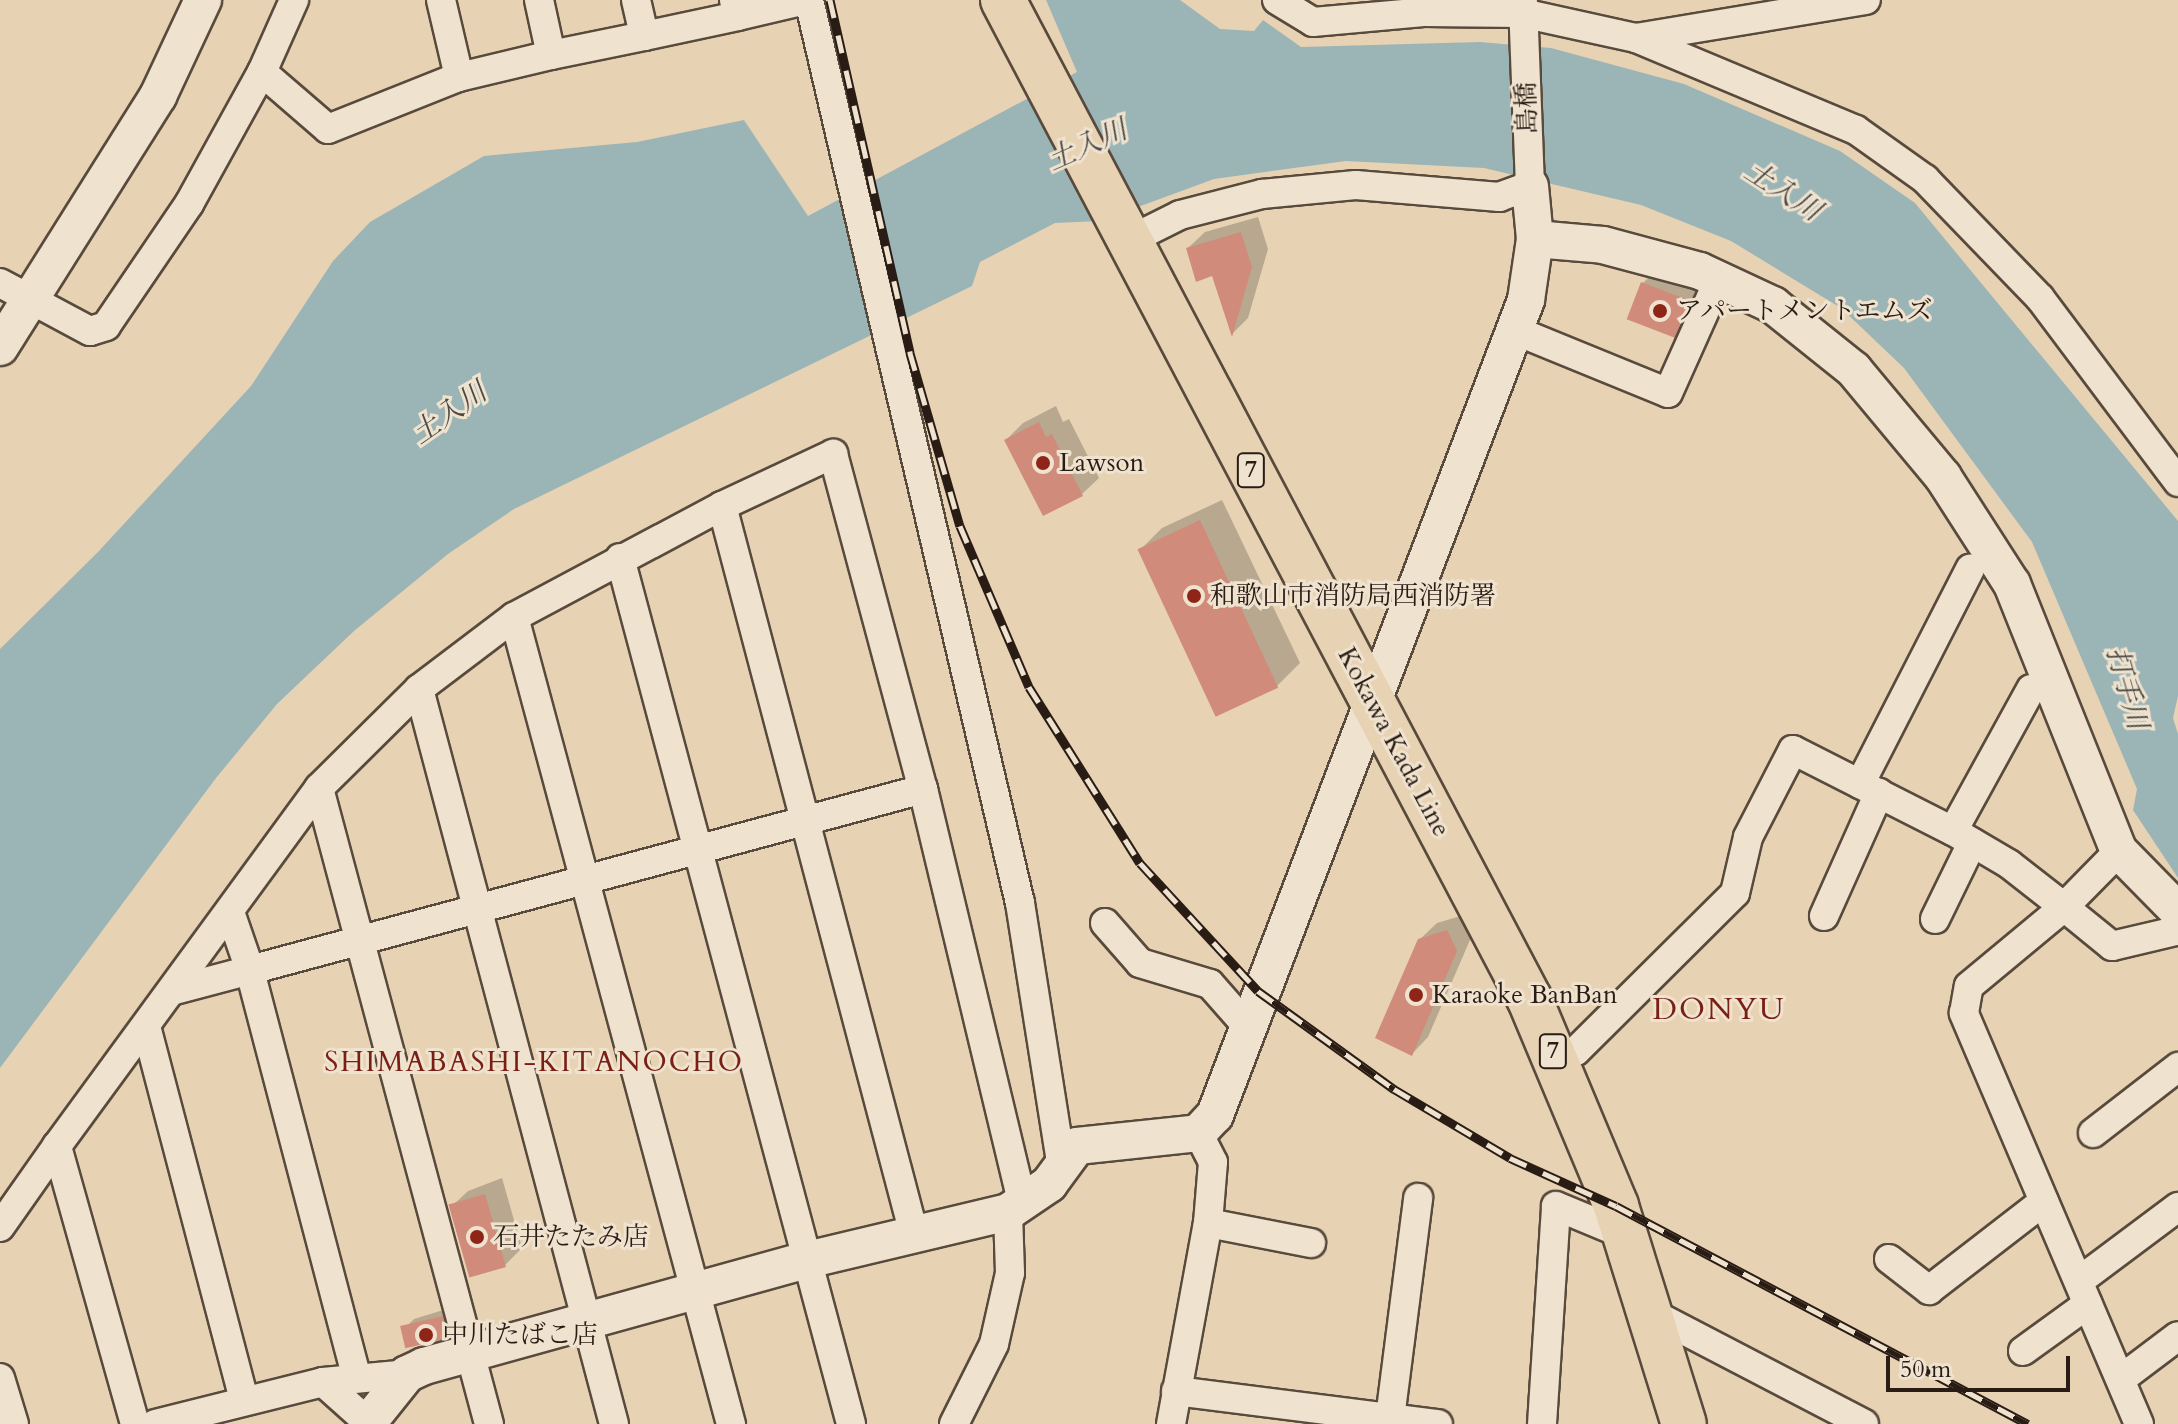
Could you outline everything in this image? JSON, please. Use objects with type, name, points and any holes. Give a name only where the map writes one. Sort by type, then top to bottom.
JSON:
[{"type":"main road","name":"Kokawa Kada Line","points":[[1003,0],[1558,1060],[1626,1235],[1684,1424]]},
{"type":"street","points":[[0,347],[33,300],[158,96],[203,0]]},
{"type":"street","points":[[0,283],[90,331],[106,326],[189,204],[262,72],[294,0]]},
{"type":"street","points":[[441,0],[459,77]]},
{"type":"street","points":[[539,0],[551,55]]},
{"type":"street","points":[[636,0],[644,36]]},
{"type":"street","points":[[262,72],[328,129],[459,77],[644,36],[736,8],[807,0],[837,106],[1020,903],[1061,1162]]},
{"type":"street","points":[[1277,0],[1313,22],[1424,6],[1523,14],[1636,38],[1856,130],[1925,179],[2040,298],[2178,482]]},
{"type":"street","points":[[1636,38],[1866,0]]},
{"type":"street","name":"島橋","points":[[1523,14],[1530,186]]},
{"type":"street","points":[[155,1424],[356,1375],[407,1374],[587,1320],[1015,1208],[1049,1184],[1061,1162],[1077,1146],[1101,1140],[1198,1133],[1215,1115],[1246,1025],[1526,300],[1535,239],[1530,186],[1499,197],[1356,185],[1262,194],[1180,215],[1130,240]]},
{"type":"street","points":[[1535,239],[1603,245],[1700,271],[1773,305],[1854,370],[1943,477],[2012,584],[2119,851],[2177,922],[2112,946],[2064,907],[1963,837],[1793,750],[1748,837],[1735,893],[1576,1051],[1558,1060]]},
{"type":"street","points":[[1514,330],[1668,393],[1718,281]]},
{"type":"street","points":[[0,1227],[57,1146],[147,1030],[319,788],[419,689],[514,617],[620,558],[833,454],[923,789],[1015,1208],[1010,1273],[994,1344],[954,1424]]},
{"type":"street","points":[[722,506],[914,1234]]},
{"type":"street","points":[[620,558],[695,849],[851,1424]]},
{"type":"street","points":[[1824,916],[1869,788],[1970,569]]},
{"type":"street","points":[[514,617],[731,1424]]},
{"type":"street","points":[[419,689],[614,1424]]},
{"type":"street","points":[[1935,919],[1963,837],[2031,689]]},
{"type":"street","points":[[319,788],[489,1424]]},
{"type":"street","points":[[175,990],[923,789]]},
{"type":"street","points":[[2119,851],[2064,907],[1969,986],[1964,1013],[2139,1424]]},
{"type":"street","points":[[230,912],[250,970],[356,1375]]},
{"type":"street","points":[[1105,923],[1140,963],[1210,984],[1246,1025]]},
{"type":"street","points":[[147,1030],[244,1400]]},
{"type":"street","points":[[2093,1133],[2178,1067]]},
{"type":"street","points":[[1171,1424],[1208,1223],[1213,1162],[1198,1133]]},
{"type":"street","points":[[57,1146],[135,1424]]},
{"type":"street","points":[[1390,1418],[1418,1198]]},
{"type":"street","points":[[1889,1259],[1929,1290],[2044,1201]]},
{"type":"street","points":[[1542,1424],[1556,1206],[1626,1235]]},
{"type":"street","points":[[2023,1351],[2178,1207]]},
{"type":"street","points":[[1208,1223],[1311,1243]]},
{"type":"street","points":[[1651,1313],[1864,1424]]},
{"type":"street","points":[[2121,1379],[2178,1336]]},
{"type":"street","points":[[323,1382],[369,1424],[407,1374]]},
{"type":"street","points":[[0,1378],[14,1424]]},
{"type":"street","points":[[1176,1391],[1438,1424]]},
{"type":"water","points":[[1046,0],[1180,0],[1220,29],[1254,31],[1263,20],[1301,47],[1480,42],[1551,48],[1684,84],[1840,151],[1915,203],[2178,521],[2178,696],[2173,718],[2178,734],[2178,878],[2133,810],[2137,789],[2032,542],[1904,368],[1841,308],[1731,241],[1641,205],[1484,168],[1346,161],[1214,179],[1100,221],[1055,223],[980,262],[972,286],[514,509],[448,554],[354,631],[277,704],[216,778],[0,1068],[0,649],[98,552],[251,386],[333,261],[370,222],[484,156],[637,142],[744,120],[808,216],[1077,72]]},
{"type":"building","points":[[1241,232],[1252,267],[1232,337],[1212,276],[1196,282],[1186,248]]},
{"type":"building","name":"アパートメントエムズ","points":[[1641,282],[1690,301],[1676,338],[1627,319]]},
{"type":"building","points":[[1039,422],[1046,437],[1052,434],[1083,496],[1043,516],[1004,440]]},
{"type":"building","points":[[1200,520],[1278,688],[1216,717],[1137,549]]},
{"type":"building","name":"Karaoke BanBan","points":[[1447,930],[1457,951],[1412,1056],[1375,1038],[1418,939]]},
{"type":"building","name":"石井たたみ店","points":[[485,1194],[506,1267],[469,1278],[448,1204]]},
{"type":"building","name":"中川たばこ店","points":[[443,1316],[448,1338],[405,1348],[400,1326]]},
{"type":"railway","points":[[830,0],[910,353],[960,526],[1029,687],[1140,863],[1258,991],[1394,1089],[1510,1158],[1616,1206],[2028,1424]]},
{"type":"place","name":"アパートメントエムズ","points":[[1660,311]]},
{"type":"place","name":"Lawson","points":[[1043,463]]},
{"type":"place","name":"和歌山市消防局西消防署","points":[[1194,596]]},
{"type":"place","name":"Karaoke BanBan","points":[[1416,995]]},
{"type":"place","name":"石井たたみ店","points":[[477,1237]]},
{"type":"place","name":"中川たばこ店","points":[[426,1335]]},
{"type":"district","name":"DONYU","points":[[1719,1010]]},
{"type":"district","name":"SHIMABASHI-KITANOCHO","points":[[534,1062]]},
{"type":"water label","name":"土入川","points":[[1087,145]]},
{"type":"water label","name":"土入川","points":[[1783,191]]},
{"type":"water label","name":"土入川","points":[[449,413]]},
{"type":"water label","name":"打手川","points":[[2127,688]]}]
